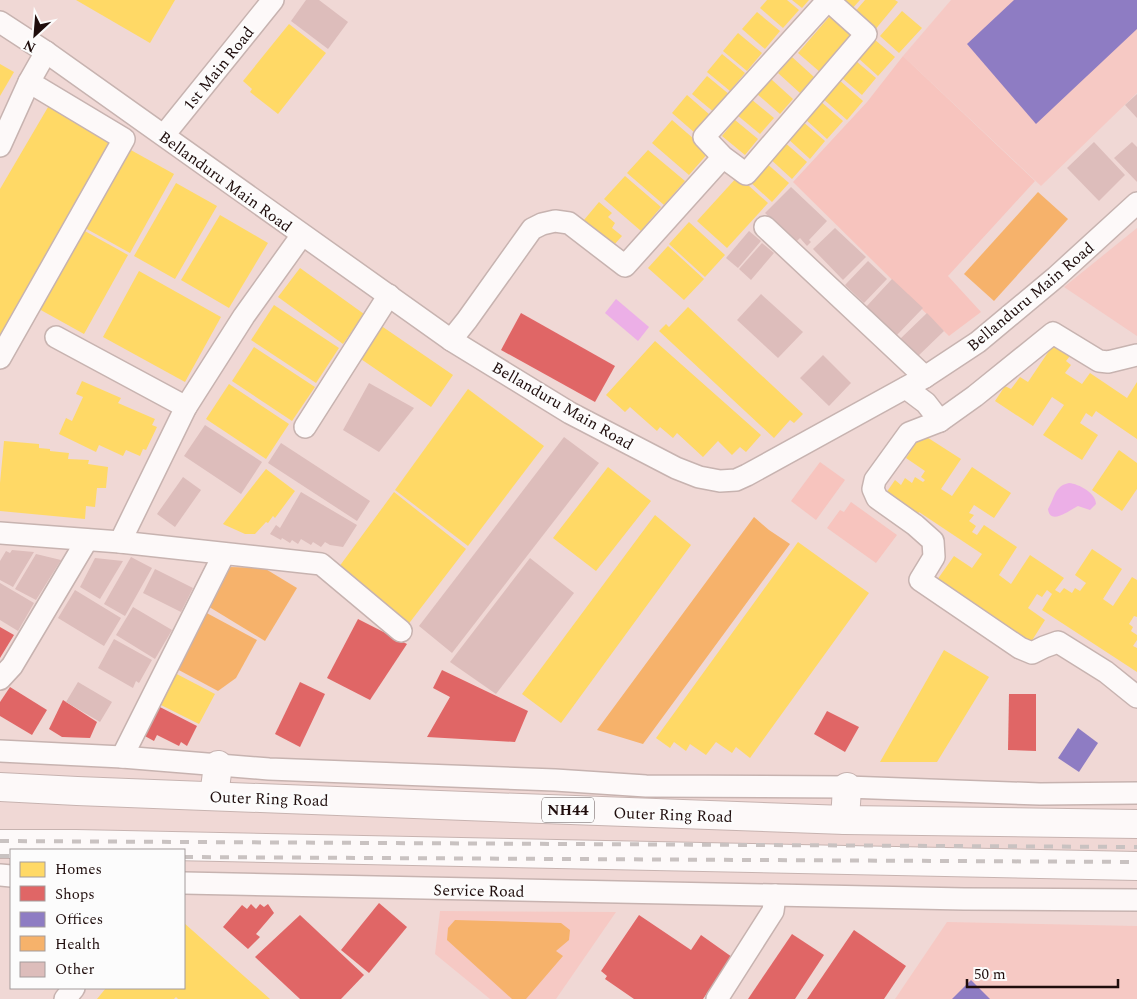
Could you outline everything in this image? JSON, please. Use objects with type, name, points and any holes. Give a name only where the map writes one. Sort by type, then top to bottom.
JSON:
[{"type":"highway","points":[[214,796],[218,765]]},
{"type":"highway","name":"Outer Ring Road","points":[[0,787],[845,820],[1137,824]]},
{"type":"highway","points":[[0,800],[31,787]]},
{"type":"highway","points":[[845,820],[847,788]]},
{"type":"highway","points":[[0,844],[1137,866]]},
{"type":"street","name":"1st Main Road","points":[[164,135],[274,0]]},
{"type":"street","points":[[828,0],[866,34],[746,174],[723,156],[704,137],[828,0]]},
{"type":"street","name":"Bellanduru Main Road","points":[[0,22],[164,135],[302,236],[451,340],[570,413],[676,468],[699,477],[720,482],[736,480],[747,475],[906,388],[978,342],[1056,278],[1137,203]]},
{"type":"street","points":[[0,146],[29,82],[46,52]]},
{"type":"street","points":[[0,358],[124,139],[29,82]]},
{"type":"street","points":[[451,340],[532,229],[542,224],[554,222],[569,223],[625,266],[723,156]]},
{"type":"street","points":[[765,228],[925,377]]},
{"type":"street","points":[[120,542],[186,406],[244,316],[302,236]]},
{"type":"street","points":[[305,427],[389,296]]},
{"type":"street","points":[[1137,355],[1108,362],[1099,361],[1053,333],[976,396],[940,420],[909,432],[875,480],[873,489],[877,498],[915,525],[933,541],[934,557],[920,580],[1020,648],[1032,653],[1058,642],[1106,672],[1137,697]]},
{"type":"street","points":[[56,337],[186,406]]},
{"type":"street","points":[[906,388],[926,403],[940,420]]},
{"type":"street","points":[[0,533],[120,542],[320,564],[401,631]]},
{"type":"street","points":[[0,679],[12,666],[86,540]]},
{"type":"street","points":[[122,757],[224,554]]},
{"type":"street","points":[[0,751],[122,757],[269,769],[555,780],[646,786],[847,788],[1040,794],[1137,793]]},
{"type":"street","name":"Service Road","points":[[185,883],[602,893],[1137,900]]},
{"type":"street","points":[[718,999],[773,911],[775,895]]},
{"type":"street","points":[[65,999],[73,989]]},
{"type":"shaded area","points":[[951,0],[1137,0],[1137,93],[1041,186],[903,56]]},
{"type":"shaded area","points":[[903,56],[1035,181],[948,276],[981,312],[949,336],[793,182],[867,102]]},
{"type":"shaded area","points":[[1137,228],[1137,336],[1064,287]]},
{"type":"shaded area","points":[[616,299],[649,327],[638,341],[605,313]]},
{"type":"shaded area","points":[[820,462],[845,480],[816,520],[791,501]]},
{"type":"shaded area","points":[[1069,483],[1077,485],[1090,493],[1096,504],[1090,510],[1078,506],[1056,517],[1052,516],[1048,509],[1056,493],[1060,487]]},
{"type":"shaded area","points":[[851,502],[897,535],[876,563],[827,528],[840,510],[844,512]]},
{"type":"shaded area","points":[[440,911],[616,912],[556,999],[490,999],[435,954]]},
{"type":"shaded area","points":[[947,922],[1137,926],[1137,999],[895,999]]},
{"type":"building: Homes","points":[[76,0],[175,0],[150,43]]},
{"type":"building: Homes","points":[[767,0],[787,0],[799,10],[783,28],[760,8]]},
{"type":"building: Homes","points":[[792,0],[809,0],[802,8]]},
{"type":"building: Homes","points":[[837,0],[860,0],[850,11]]},
{"type":"building: Homes","points":[[865,0],[895,0],[898,2],[874,31],[853,14]]},
{"type":"building: Homes","points":[[902,11],[922,28],[899,53],[880,36]]},
{"type":"building: Homes","points":[[757,12],[780,31],[765,49],[742,29]]},
{"type":"building: Homes","points":[[830,16],[852,35],[820,72],[798,53]]},
{"type":"building: Homes","points":[[289,24],[326,53],[278,114],[250,92],[252,89],[243,81]]},
{"type":"building: Homes","points":[[738,33],[762,53],[747,71],[723,51]]},
{"type":"building: Homes","points":[[874,39],[895,57],[878,76],[857,57]]},
{"type":"building: Homes","points":[[722,54],[745,73],[730,91],[707,72]]},
{"type":"building: Homes","points":[[792,57],[814,77],[800,93],[778,73]]},
{"type":"building: Homes","points":[[856,61],[876,78],[862,95],[842,78]]},
{"type":"building: Homes","points":[[0,64],[14,72],[0,96]]},
{"type":"building: Homes","points":[[707,76],[730,95],[715,113],[692,94]]},
{"type":"building: Homes","points":[[771,79],[793,99],[780,114],[757,94]]},
{"type":"building: Homes","points":[[838,79],[863,101],[847,120],[821,97]]},
{"type":"building: Homes","points":[[687,95],[710,115],[695,133],[672,113]]},
{"type":"building: Homes","points":[[751,99],[774,118],[760,134],[737,115]]},
{"type":"building: Homes","points":[[819,100],[843,121],[827,139],[804,118]]},
{"type":"building: Homes","points":[[51,102],[117,141],[0,341],[0,189]]},
{"type":"building: Homes","points":[[672,120],[709,152],[689,175],[652,143]]},
{"type":"building: Homes","points":[[735,120],[758,139],[745,155],[722,136]]},
{"type":"building: Homes","points":[[801,120],[825,141],[810,159],[786,137]]},
{"type":"building: Homes","points":[[782,140],[807,162],[792,179],[767,156]]},
{"type":"building: Homes","points":[[129,149],[174,174],[130,253],[85,228]]},
{"type":"building: Homes","points":[[648,150],[685,181],[664,205],[627,173]]},
{"type":"building: Homes","points":[[765,162],[789,183],[772,202],[749,181]]},
{"type":"building: Homes","points":[[625,176],[661,207],[641,231],[604,199]]},
{"type":"building: Homes","points":[[738,176],[768,203],[727,248],[697,221]]},
{"type":"building: Homes","points":[[176,183],[217,206],[175,279],[134,256]]},
{"type":"building: Homes","points":[[599,202],[612,213],[608,217],[615,223],[612,228],[622,236],[614,245],[584,220]]},
{"type":"building: Homes","points":[[220,215],[268,243],[229,308],[181,280]]},
{"type":"building: Homes","points":[[689,222],[725,255],[705,277],[669,244]]},
{"type":"building: Homes","points":[[83,230],[128,255],[84,334],[39,309]]},
{"type":"building: Homes","points":[[668,246],[704,279],[684,300],[648,268]]},
{"type":"building: Homes","points":[[300,268],[364,314],[343,344],[278,297]]},
{"type":"building: Homes","points":[[139,271],[221,317],[185,382],[103,337]]},
{"type":"building: Homes","points":[[274,305],[339,348],[316,383],[251,340]]},
{"type":"building: Homes","points":[[688,307],[803,414],[794,423],[790,420],[774,438],[659,331],[666,324],[669,327]]},
{"type":"building: Homes","points":[[380,325],[453,375],[431,407],[358,357]]},
{"type":"building: Homes","points":[[655,341],[761,435],[746,452],[740,447],[732,455],[718,441],[703,457],[677,433],[673,438],[660,427],[657,431],[630,407],[625,412],[606,395]]},
{"type":"building: Homes","points":[[1053,345],[1070,356],[1066,361],[1071,365],[1065,373],[1082,384],[1090,373],[1127,398],[1137,382],[1137,439],[1096,411],[1092,417],[1086,413],[1080,423],[1098,435],[1082,460],[1043,435],[1064,405],[1052,397],[1033,426],[995,401],[1005,386],[1011,389],[1020,377],[1028,382]]},
{"type":"building: Homes","points":[[254,347],[315,387],[292,421],[232,381]]},
{"type":"building: Homes","points":[[82,381],[121,398],[118,403],[155,419],[152,425],[157,427],[146,450],[143,449],[140,456],[126,450],[123,456],[99,445],[96,452],[59,434],[66,418],[72,421],[83,397],[76,394]]},
{"type":"building: Homes","points":[[229,384],[289,424],[266,459],[206,419]]},
{"type":"building: Homes","points":[[468,389],[544,446],[468,546],[395,490]]},
{"type":"building: Homes","points":[[922,434],[961,459],[941,489],[952,496],[972,467],[1011,493],[994,518],[974,505],[969,513],[974,515],[969,521],[976,526],[972,532],[977,535],[984,525],[1017,547],[999,575],[1011,584],[1030,555],[1064,578],[1055,590],[1060,593],[1064,588],[1072,593],[1075,588],[1080,591],[1086,583],[1075,575],[1092,549],[1122,569],[1103,599],[1113,606],[1132,577],[1137,580],[1137,617],[1134,616],[1129,624],[1133,627],[1131,631],[1137,635],[1137,640],[1133,646],[1137,648],[1137,672],[1042,610],[1052,594],[1047,590],[1042,597],[1037,594],[1028,608],[1045,620],[1031,642],[937,580],[954,556],[972,568],[982,554],[919,512],[916,517],[884,496],[895,480],[901,485],[905,478],[912,483],[915,477],[923,482],[925,480],[921,477],[925,471],[906,458]]},
{"type":"building: Homes","points":[[4,441],[39,444],[39,448],[69,453],[68,459],[89,460],[88,464],[108,467],[106,488],[97,488],[95,507],[86,506],[85,519],[0,511],[0,483]]},
{"type":"building: Homes","points":[[1119,450],[1137,463],[1137,489],[1122,511],[1092,490]]},
{"type":"building: Homes","points":[[608,467],[651,501],[596,571],[553,538]]},
{"type":"building: Homes","points":[[266,469],[295,491],[275,518],[273,516],[255,534],[245,534],[223,524]]},
{"type":"building: Homes","points":[[394,492],[466,549],[407,626],[336,571]]},
{"type":"building: Homes","points":[[655,515],[691,545],[561,723],[522,694]]},
{"type":"building: Homes","points":[[798,542],[869,593],[750,758],[736,747],[732,753],[716,742],[706,755],[690,744],[686,751],[674,742],[670,748],[656,738]]},
{"type":"building: Homes","points":[[944,650],[989,677],[937,762],[880,762]]},
{"type":"building: Homes","points":[[171,671],[215,694],[199,724],[155,702]]},
{"type":"building: Homes","points":[[185,924],[270,999],[178,999],[176,997],[174,999],[97,999],[105,989],[185,989]]},
{"type":"building: Shops","points":[[521,313],[615,366],[595,402],[501,350]]},
{"type":"building: Shops","points":[[358,619],[407,644],[370,700],[327,678]]},
{"type":"building: Shops","points":[[0,627],[14,635],[0,658]]},
{"type":"building: Shops","points":[[442,670],[528,711],[515,742],[427,737],[450,697],[433,688]]},
{"type":"building: Shops","points":[[300,682],[325,694],[300,747],[275,734]]},
{"type":"building: Shops","points":[[10,687],[47,710],[32,735],[0,716],[0,702]]},
{"type":"building: Shops","points":[[1009,694],[1036,694],[1036,751],[1008,750]]},
{"type":"building: Shops","points":[[63,700],[97,722],[90,738],[62,737],[49,729]]},
{"type":"building: Shops","points":[[156,705],[197,726],[187,746],[181,742],[179,746],[157,735],[154,741],[141,734]]},
{"type":"building: Shops","points":[[827,711],[859,727],[845,752],[814,734]]},
{"type":"building: Shops","points":[[379,903],[407,927],[369,973],[341,950]]},
{"type":"building: Shops","points":[[251,904],[256,909],[260,904],[264,907],[268,904],[274,913],[256,934],[260,937],[248,949],[223,927],[242,905],[247,909]]},
{"type":"building: Shops","points":[[300,915],[364,975],[341,999],[300,999],[255,957]]},
{"type":"building: Shops","points":[[639,915],[691,950],[701,935],[732,957],[703,999],[634,999],[605,979],[607,976],[601,971]]},
{"type":"building: Shops","points":[[854,930],[906,966],[884,999],[807,999]]},
{"type":"building: Shops","points":[[792,934],[824,955],[795,999],[748,999]]},
{"type":"building: Offices","points":[[1014,0],[1137,0],[1137,29],[1036,124],[967,44]]},
{"type":"building: Offices","points":[[1078,728],[1098,743],[1079,772],[1058,758]]},
{"type":"building: Offices","points":[[971,980],[990,999],[952,999]]},
{"type":"building: Health","points":[[1038,192],[1068,219],[994,301],[964,274]]},
{"type":"building: Health","points":[[754,517],[790,544],[643,744],[597,730]]},
{"type":"building: Health","points":[[229,567],[264,568],[297,588],[265,641],[206,605]]},
{"type":"building: Health","points":[[203,611],[257,640],[236,678],[218,691],[175,668]]},
{"type":"building: Health","points":[[455,920],[561,923],[570,930],[569,940],[556,951],[563,956],[526,999],[512,999],[447,940],[448,928]]},
{"type":"building: Other","points":[[306,0],[319,0],[348,22],[328,49],[291,21]]},
{"type":"building: Other","points":[[1137,94],[1137,118],[1125,105]]},
{"type":"building: Other","points":[[1094,142],[1125,175],[1099,201],[1067,168]]},
{"type":"building: Other","points":[[1132,142],[1137,147],[1137,182],[1114,158]]},
{"type":"building: Other","points":[[791,187],[827,221],[809,240],[811,242],[807,246],[800,238],[796,242],[765,213]]},
{"type":"building: Other","points":[[835,228],[866,257],[843,280],[813,249]]},
{"type":"building: Other","points":[[749,231],[761,241],[738,268],[726,258]]},
{"type":"building: Other","points":[[762,243],[774,253],[751,280],[739,269]]},
{"type":"building: Other","points":[[868,261],[887,279],[864,303],[845,285]]},
{"type":"building: Other","points":[[892,279],[923,308],[896,336],[866,307]]},
{"type":"building: Other","points":[[761,294],[803,332],[778,358],[737,320]]},
{"type":"building: Other","points":[[927,313],[944,331],[916,358],[899,340]]},
{"type":"building: Other","points":[[823,355],[851,383],[829,406],[800,378]]},
{"type":"building: Other","points":[[369,383],[414,408],[379,452],[343,430]]},
{"type":"building: Other","points":[[205,425],[262,462],[241,494],[184,456]]},
{"type":"building: Other","points":[[564,437],[599,463],[452,653],[419,626]]},
{"type":"building: Other","points":[[281,443],[370,501],[357,521],[268,463]]},
{"type":"building: Other","points":[[183,477],[201,490],[175,527],[157,514]]},
{"type":"building: Other","points":[[301,492],[357,525],[343,547],[330,545],[325,542],[321,547],[313,542],[311,545],[301,539],[298,544],[292,540],[290,543],[270,534],[276,525],[280,528]]},
{"type":"building: Other","points":[[12,550],[34,552],[13,587],[0,580],[0,561],[6,551],[10,553]]},
{"type":"building: Other","points":[[36,554],[61,560],[36,600],[15,589]]},
{"type":"building: Other","points":[[131,557],[152,568],[125,616],[104,604]]},
{"type":"building: Other","points":[[95,558],[123,561],[100,599],[80,587]]},
{"type":"building: Other","points":[[530,558],[574,593],[496,694],[450,662]]},
{"type":"building: Other","points":[[155,569],[193,588],[181,612],[143,593]]},
{"type":"building: Other","points":[[0,583],[34,603],[18,631],[0,620]]},
{"type":"building: Other","points":[[75,590],[121,618],[104,646],[58,618]]},
{"type":"building: Other","points":[[133,607],[172,630],[155,659],[116,635]]},
{"type":"building: Other","points":[[114,639],[152,660],[139,683],[136,681],[133,688],[98,668]]},
{"type":"building: Other","points":[[78,682],[112,702],[100,722],[66,702]]},
{"type":"railway","points":[[0,841],[1137,847]]},
{"type":"railway","points":[[0,856],[10,856]]},
{"type":"railway","points":[[185,857],[1137,862]]}]
